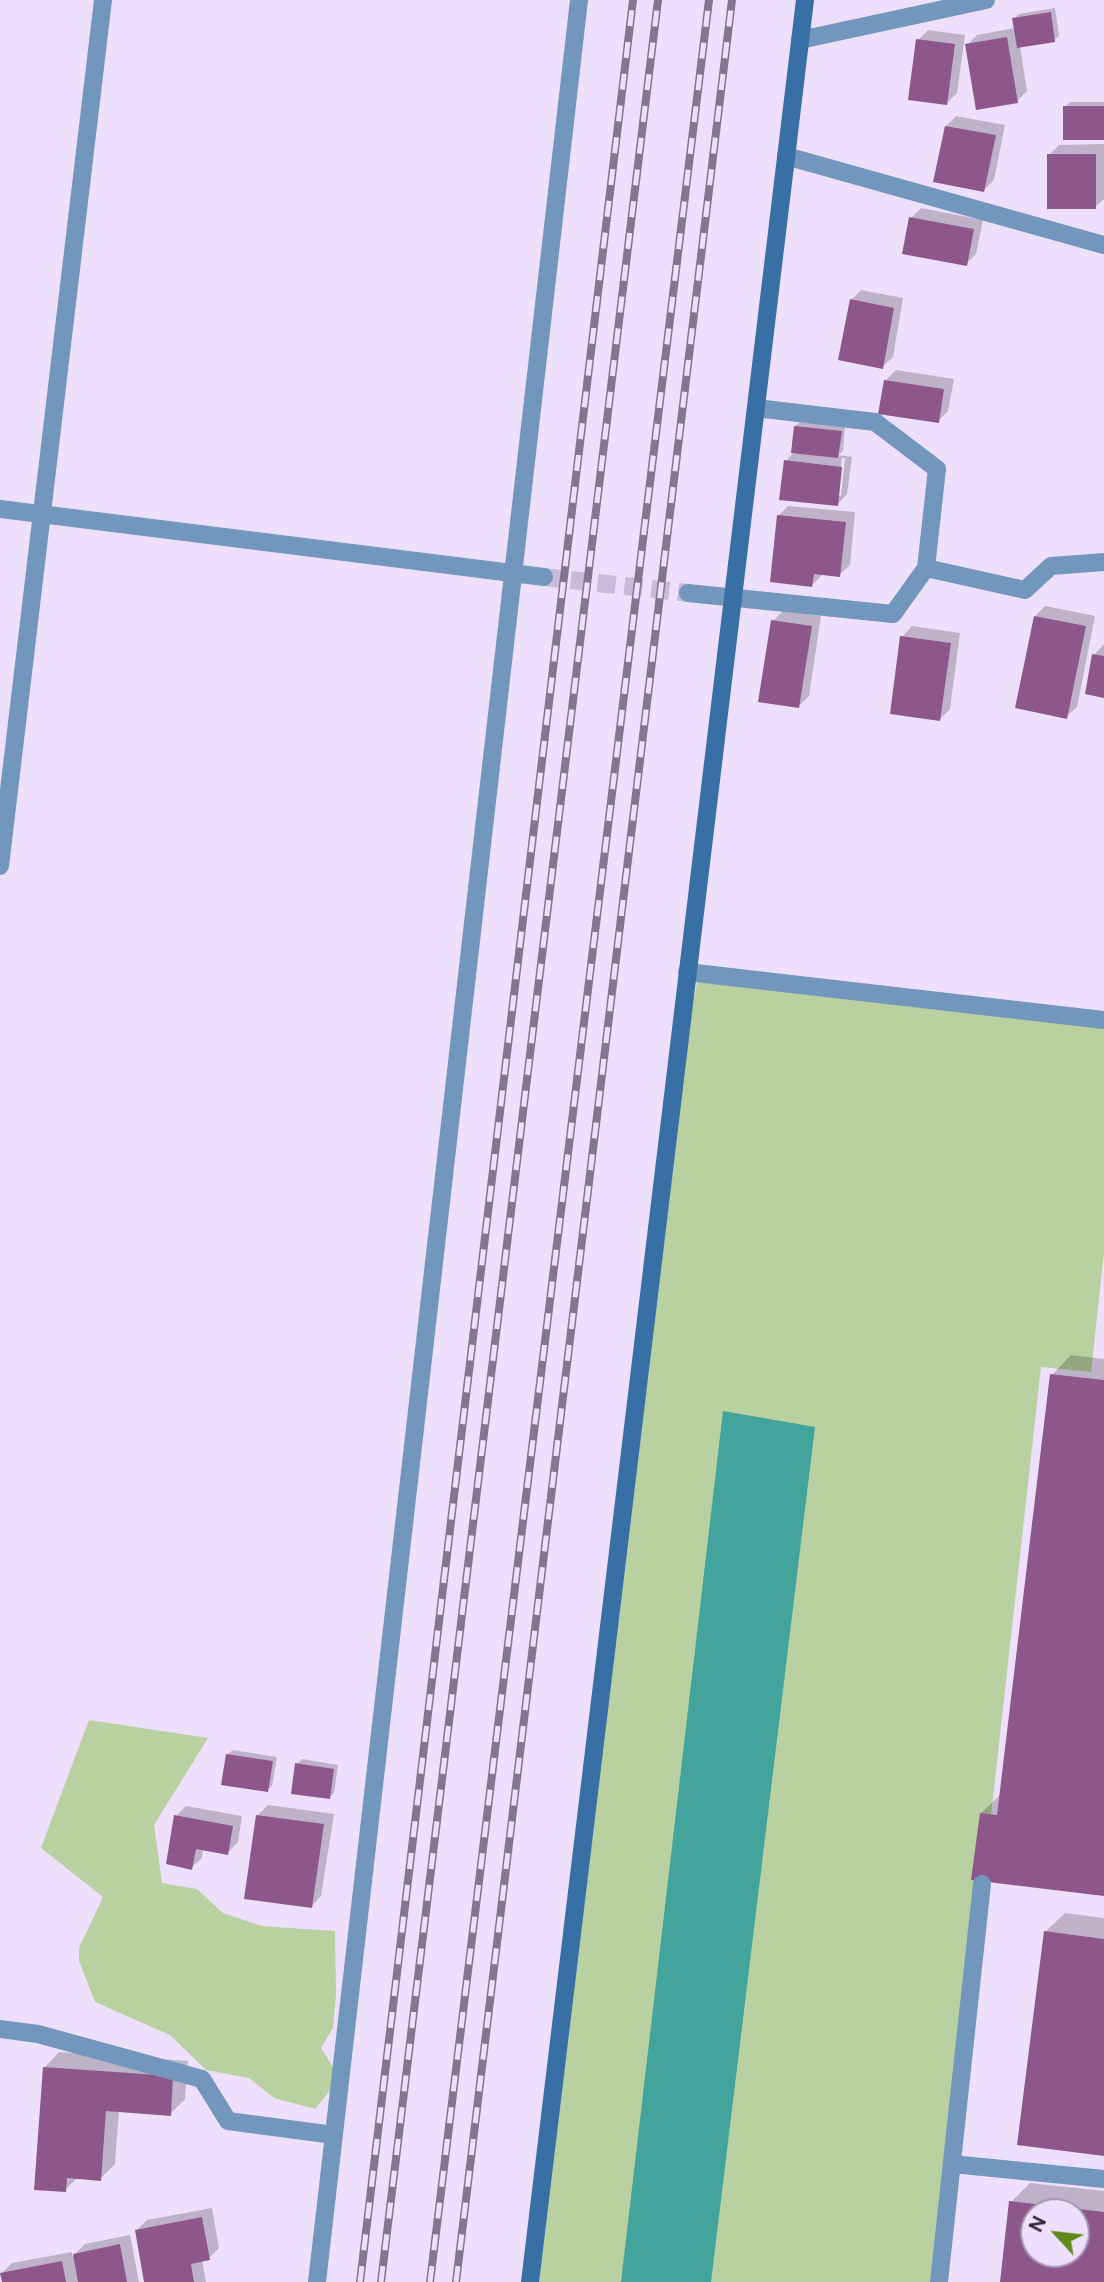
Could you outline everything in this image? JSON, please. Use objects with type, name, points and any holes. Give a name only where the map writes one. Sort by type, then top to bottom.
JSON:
[{"type":"street","points":[[0,866],[103,0]]},
{"type":"street","points":[[317,2282],[579,0]]},
{"type":"street","points":[[530,2282],[805,0]]},
{"type":"street","points":[[800,40],[986,0]]},
{"type":"street","points":[[786,156],[1104,245]]},
{"type":"street","points":[[688,593],[893,614],[926,568],[937,469],[874,422],[756,408]]},
{"type":"street","points":[[0,509],[544,578]]},
{"type":"street","points":[[926,568],[1025,590],[1051,566],[1104,562]]},
{"type":"street","points":[[687,972],[1104,1020]]},
{"type":"street","points":[[939,2282],[982,1884]]},
{"type":"street","points":[[0,2029],[38,2034],[202,2079],[228,2122],[334,2136]]},
{"type":"street","points":[[952,2164],[1104,2179]]},
{"type":"shaded area","points":[[699,973],[1104,1020],[1104,1252],[1091,1372],[1041,1367],[939,2282],[530,2282],[670,1121]]},
{"type":"shaded area","points":[[723,1411],[815,1427],[711,2282],[621,2282]]},
{"type":"shaded area","points":[[89,1720],[208,1738],[154,1825],[162,1883],[197,1889],[223,1913],[261,1926],[335,1931],[336,1994],[333,2028],[321,2048],[340,2078],[315,2109],[274,2098],[249,2078],[206,2070],[170,2035],[95,2002],[79,1961],[79,1948],[103,1897],[41,1848]]},
{"type":"building","points":[[1051,12],[1055,42],[1017,48],[1012,18]]},
{"type":"building","points":[[1007,37],[1018,103],[976,110],[965,44]]},
{"type":"building","points":[[916,39],[955,44],[947,105],[908,100]]},
{"type":"building","points":[[1063,106],[1104,106],[1104,140],[1063,140]]},
{"type":"building","points":[[945,126],[996,135],[984,192],[933,182]]},
{"type":"building","points":[[1047,154],[1096,154],[1096,209],[1047,209]]},
{"type":"building","points":[[909,217],[974,229],[967,266],[902,254]]},
{"type":"building","points":[[850,299],[894,308],[883,369],[838,360]]},
{"type":"building","points":[[884,380],[944,389],[939,423],[878,414]]},
{"type":"building","points":[[794,426],[842,431],[838,458],[791,453]]},
{"type":"building","points":[[784,460],[842,467],[838,506],[779,500]]},
{"type":"building","points":[[777,515],[846,522],[840,577],[814,574],[812,587],[770,582]]},
{"type":"building","points":[[1034,616],[1086,626],[1067,719],[1015,708]]},
{"type":"building","points":[[771,620],[812,626],[799,708],[758,702]]},
{"type":"building","points":[[900,636],[951,643],[940,721],[890,714]]},
{"type":"building","points":[[1092,654],[1104,656],[1104,698],[1085,694]]},
{"type":"building","points":[[1050,1374],[1104,1380],[1104,1896],[971,1880],[980,1813],[997,1815]]},
{"type":"building","points":[[226,1754],[273,1761],[268,1792],[221,1785]]},
{"type":"building","points":[[295,1763],[334,1769],[330,1799],[291,1794]]},
{"type":"building","points":[[174,1815],[233,1826],[228,1855],[196,1849],[192,1870],[166,1864]]},
{"type":"building","points":[[256,1815],[324,1824],[312,1908],[244,1899]]},
{"type":"building","points":[[1044,1931],[1104,1939],[1104,2156],[1017,2145]]},
{"type":"building","points":[[43,2067],[173,2076],[171,2116],[106,2111],[101,2181],[67,2178],[66,2192],[34,2190]]},
{"type":"building","points":[[1009,2201],[1020,2202],[1020,2268],[1090,2268],[1090,2210],[1104,2212],[1104,2282],[1000,2282]]},
{"type":"building","points":[[202,2217],[210,2260],[191,2264],[194,2282],[144,2282],[135,2230]]},
{"type":"building","points":[[120,2244],[127,2282],[78,2282],[73,2254]]},
{"type":"building","points":[[62,2261],[66,2282],[2,2282],[0,2273]]},
{"type":"tunnel","points":[[544,577],[688,593]]},
{"type":"railway","points":[[360,2282],[633,0]]},
{"type":"railway","points":[[381,2282],[658,0]]},
{"type":"railway","points":[[430,2282],[709,0]]},
{"type":"railway","points":[[456,2282],[732,0]]}]
